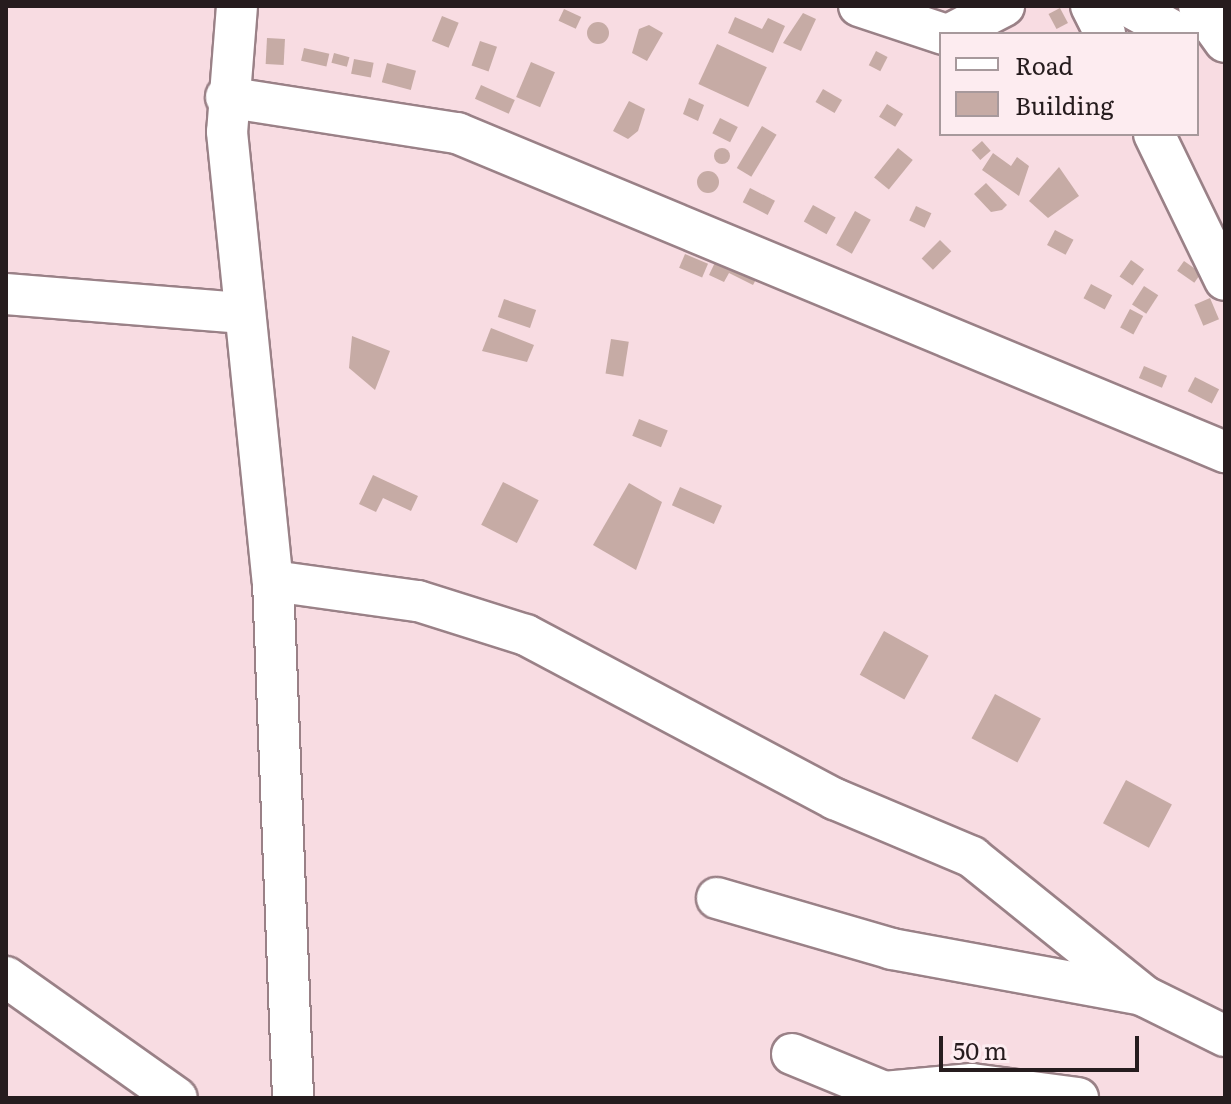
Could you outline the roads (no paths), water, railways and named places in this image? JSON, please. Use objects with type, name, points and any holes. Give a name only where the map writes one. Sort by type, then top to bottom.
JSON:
[{"type":"street","points":[[237,6],[226,97],[242,313],[273,581],[293,1098]]},
{"type":"street","points":[[859,6],[939,33]]},
{"type":"street","points":[[954,32],[1004,6]]},
{"type":"street","points":[[1091,6],[1104,32]]},
{"type":"street","points":[[1128,6],[1175,32]]},
{"type":"street","points":[[1199,6],[1225,42]]},
{"type":"street","points":[[1199,45],[1225,59]]},
{"type":"street","points":[[226,97],[457,133],[1225,452]]},
{"type":"street","points":[[1155,136],[1225,280]]},
{"type":"street","points":[[6,294],[242,313]]},
{"type":"street","points":[[273,581],[418,601],[526,635],[835,799],[972,857],[1144,996],[1225,1036]]},
{"type":"street","points":[[717,898],[892,949],[1144,996]]},
{"type":"street","points":[[6,977],[166,1095]]},
{"type":"street","points":[[792,1054],[884,1092],[972,1084],[1078,1098]]}]
